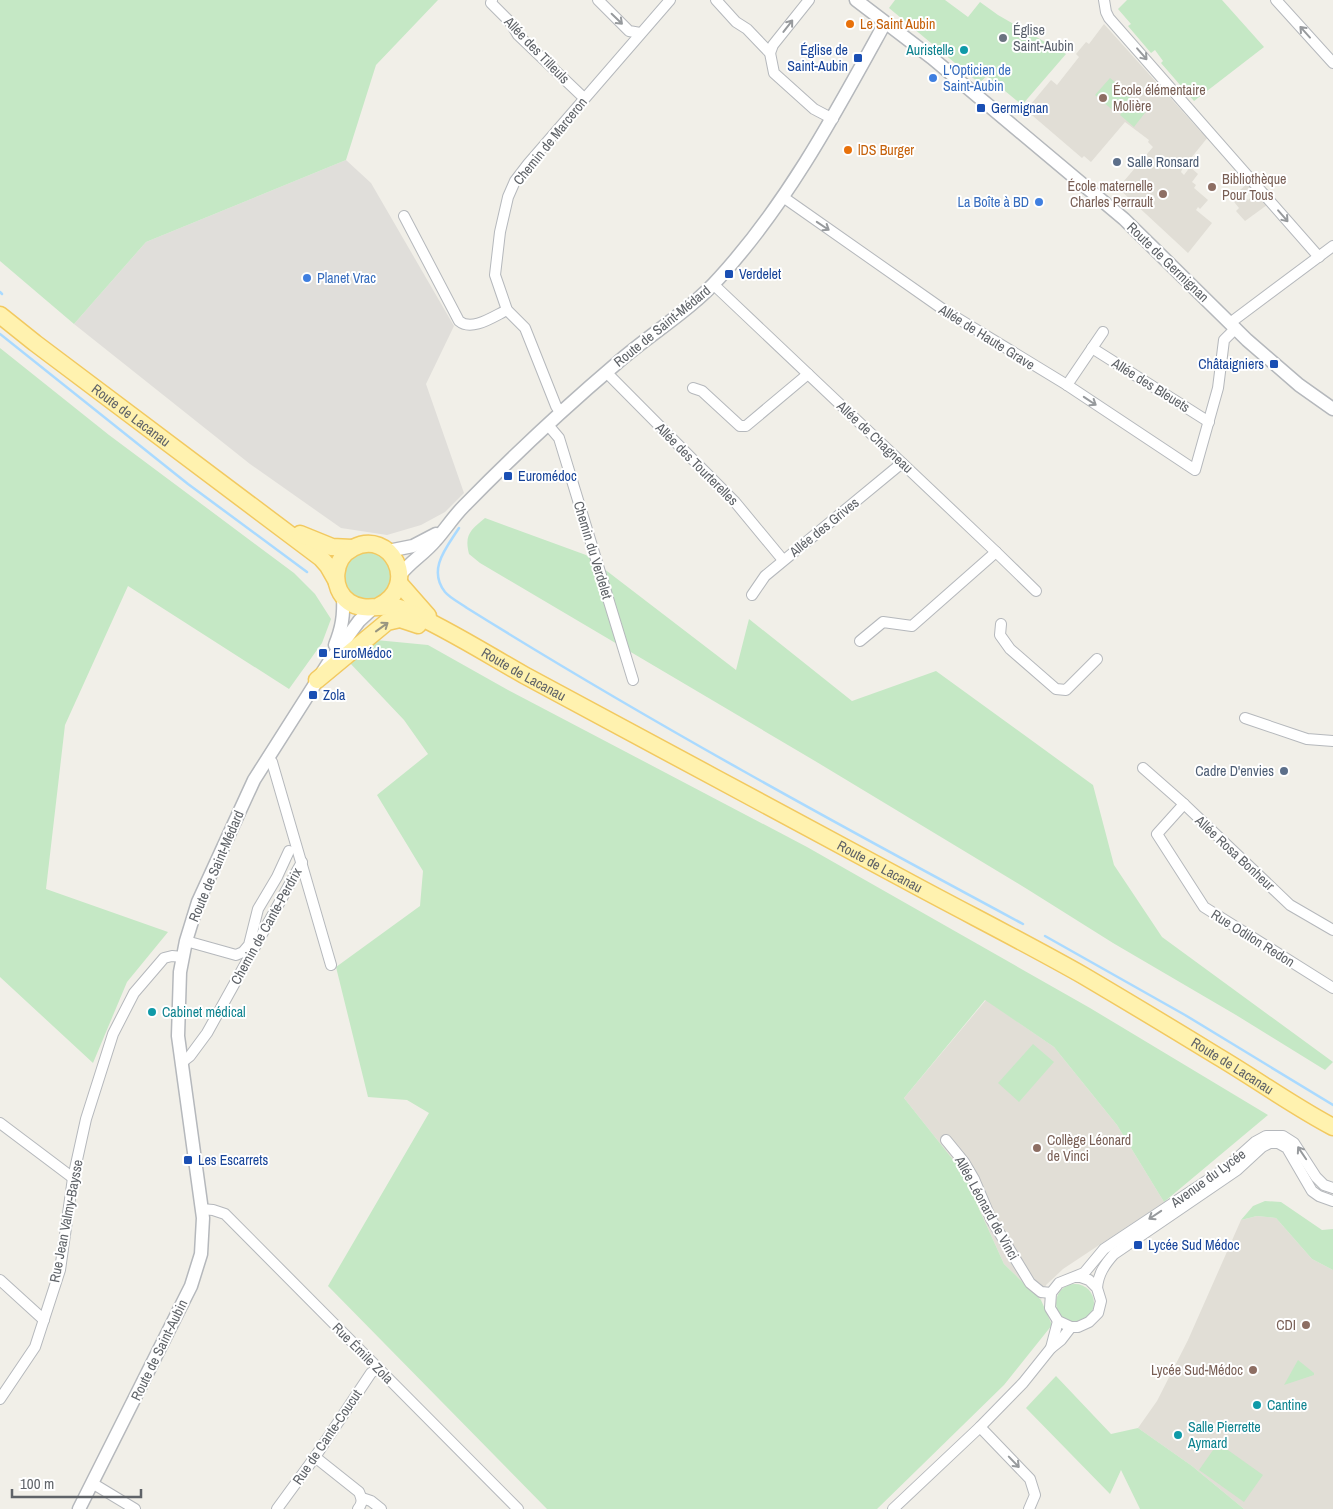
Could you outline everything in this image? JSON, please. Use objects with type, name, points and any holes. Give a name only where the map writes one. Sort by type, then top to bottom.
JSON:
[{"type":"main road","name":"Route de Lacanau","points":[[0,315],[321,558],[328,566],[343,596],[358,606],[391,606],[400,608],[434,624],[1082,975],[1217,1055],[1329,1126]]},
{"type":"main road","name":"Route de Lacanau","points":[[263,514],[332,548],[352,548],[366,544],[375,545],[388,551],[396,562],[399,579],[434,624]]},
{"type":"main road","points":[[336,580],[338,563],[352,548]]},
{"type":"main road","points":[[376,607],[392,597],[399,579]]},
{"type":"main road","points":[[317,680],[381,626],[394,619],[408,620],[452,643],[505,664]]},
{"type":"street","name":"Allée des Tilleuls","points":[[492,0],[491,3],[510,22],[518,35],[584,98]]},
{"type":"street","points":[[598,0],[629,31],[640,33]]},
{"type":"street","name":"Chemin de Marceron","points":[[560,413],[525,328],[507,310],[495,275],[500,232],[508,197],[515,181],[528,164],[670,0]]},
{"type":"street","points":[[716,0],[770,54]]},
{"type":"street","points":[[809,0],[773,45],[770,54],[774,73],[814,109],[833,119]]},
{"type":"street","points":[[856,0],[885,23]]},
{"type":"street","points":[[1104,0],[1109,18],[1319,257]]},
{"type":"street","points":[[1276,0],[1333,63]]},
{"type":"street","name":"Route de Saint-Médard","points":[[399,579],[408,565],[435,541],[463,507],[560,413],[606,372],[684,310],[713,284],[759,232],[833,119],[885,23]]},
{"type":"street","name":"Route de Germignan","points":[[885,23],[932,58],[1124,219],[1298,385],[1333,409]]},
{"type":"street","name":"Allée de Haute Grave","points":[[783,198],[944,310],[1067,385],[1196,470],[1209,422]]},
{"type":"street","points":[[404,216],[462,324],[477,324],[507,310]]},
{"type":"street","points":[[1209,422],[1218,388],[1224,340],[1233,325],[1333,246]]},
{"type":"street","name":"Allée de Chagneau","points":[[713,284],[1036,591]]},
{"type":"street","points":[[1067,385],[1102,332]]},
{"type":"street","name":"Allée des Bleuets","points":[[1092,348],[1209,422]]},
{"type":"street","name":"Allée des Tourterelles","points":[[606,372],[735,502],[783,560]]},
{"type":"street","points":[[693,388],[702,391],[740,426],[746,426],[808,374]]},
{"type":"street","name":"Chemin du Verdelet","points":[[548,425],[559,438],[633,680]]},
{"type":"street","name":"Allée des Grives","points":[[752,595],[765,576],[783,560],[902,463]]},
{"type":"street","name":"Route de Saint-Médard","points":[[388,551],[413,546],[445,529]]},
{"type":"street","points":[[860,641],[883,622],[912,626],[996,552]]},
{"type":"street","name":"Route de Saint-Médard","points":[[329,662],[342,628],[344,614],[343,596]]},
{"type":"street","name":"Route de Saint-Médard","points":[[200,1182],[178,1036],[180,972],[186,941],[198,902],[240,807],[268,757],[329,662],[359,621],[376,607]]},
{"type":"street","points":[[1001,624],[1000,635],[1010,649],[1056,689],[1066,690],[1097,659]]},
{"type":"street","points":[[1245,718],[1307,738],[1333,742]]},
{"type":"street","points":[[268,757],[272,762],[331,966]]},
{"type":"street","name":"Allée Rosa Bonheur","points":[[1143,768],[1184,804],[1290,905],[1333,930]]},
{"type":"street","name":"Rue Odilon Redon","points":[[1184,804],[1157,834],[1204,907],[1333,988]]},
{"type":"street","points":[[186,941],[236,955],[244,952],[249,945],[258,909],[277,877],[289,851]]},
{"type":"street","name":"Chemin de Cante-Perdrix","points":[[181,1064],[190,1056],[207,1032],[302,862]]},
{"type":"street","name":"Rue Jean Valmy-Baysse","points":[[0,1399],[35,1347],[60,1270],[73,1178],[86,1119],[113,1034],[134,993],[164,958],[172,956],[182,957]]},
{"type":"street","points":[[0,1123],[73,1178]]},
{"type":"street","name":"Avenue du Lycée","points":[[1078,1276],[1084,1273],[1104,1249],[1226,1168],[1255,1142],[1266,1136],[1283,1136],[1294,1143],[1316,1177],[1324,1185],[1333,1188]]},
{"type":"street","name":"Allée Léonard de Vinci","points":[[946,1140],[964,1162],[1002,1239],[1030,1283],[1041,1292],[1051,1293]]},
{"type":"street","name":"Avenue du Lycée","points":[[1097,1288],[1102,1268],[1114,1254],[1237,1170],[1266,1145],[1278,1143],[1287,1148],[1312,1191],[1319,1196],[1333,1201]]},
{"type":"street","name":"Route de Saint-Aubin","points":[[79,1509],[193,1282],[203,1243],[204,1218],[201,1209],[200,1182]]},
{"type":"street","name":"Rue Émile Zola","points":[[201,1209],[214,1210],[225,1214],[518,1509]]},
{"type":"street","points":[[1078,1276],[1089,1280],[1097,1288],[1101,1301],[1098,1313],[1084,1325],[1071,1327],[1058,1321],[1050,1308],[1051,1293],[1065,1279],[1078,1276]]},
{"type":"street","points":[[0,1280],[44,1320]]},
{"type":"street","points":[[1051,1348],[1058,1321]]},
{"type":"street","points":[[893,1509],[980,1427],[1023,1383],[1051,1348],[1061,1340],[1071,1327]]},
{"type":"street","name":"Rue de Cante-Coucut","points":[[277,1509],[315,1457],[371,1372],[379,1368]]},
{"type":"street","points":[[980,1427],[1030,1479],[1035,1495],[1030,1509]]},
{"type":"street","points":[[315,1457],[359,1492],[362,1498],[358,1509]]},
{"type":"street","points":[[92,1482],[135,1509]]},
{"type":"street","points":[[362,1498],[381,1509]]},
{"type":"shaded area","name":"École élémentaire Molière","points":[[1104,24],[1201,132],[1203,131],[1208,137],[1187,163],[1185,162],[1181,172],[1184,175],[1190,167],[1198,174],[1192,182],[1196,185],[1194,188],[1208,200],[1200,209],[1198,207],[1196,210],[1212,223],[1188,253],[1118,188],[1153,147],[1148,142],[1149,140],[1125,122],[1091,162],[1084,156],[1082,158],[1026,110],[1051,80],[1057,85],[1079,57],[1076,54],[1086,42],[1089,44]]},
{"type":"shaded area","points":[[346,160],[371,183],[454,326],[426,384],[464,493],[445,512],[421,525],[387,535],[341,528],[250,464],[74,324],[146,242]]},
{"type":"shaded area","points":[[1248,183],[1252,189],[1244,196],[1248,200],[1257,193],[1267,205],[1245,221],[1236,211],[1239,208],[1231,198]]},
{"type":"shaded area","name":"Collège Léonard de Vinci","points":[[986,1000],[1054,1047],[1117,1125],[1164,1202],[1063,1269],[1046,1285],[1041,1300],[1004,1264],[962,1171],[904,1098]]},
{"type":"shaded area","name":"Lycée Sud-Médoc","points":[[1257,1216],[1276,1218],[1312,1259],[1333,1270],[1333,1509],[1244,1509],[1192,1466],[1138,1428],[1157,1401],[1188,1340],[1241,1220]]},
{"type":"green space","points":[[0,0],[438,0],[376,65],[346,160],[146,242],[74,324],[0,261]]},
{"type":"green space","points":[[895,0],[945,0],[968,17],[980,2],[998,15],[1066,54],[1022,105],[987,76],[979,83],[889,8]]},
{"type":"green space","points":[[1127,0],[1222,0],[1264,47],[1194,101],[1161,63],[1163,61],[1155,50],[1151,53],[1128,26],[1131,24],[1118,9]]},
{"type":"green space","points":[[1110,78],[1131,96],[1116,113],[1095,95]]},
{"type":"green space","points":[[1134,98],[1148,109],[1134,127],[1120,115]]},
{"type":"green space","points":[[0,348],[109,435],[294,573],[315,594],[331,619],[322,643],[289,689],[128,586],[65,725],[46,889],[168,932],[127,982],[93,1063],[0,977]]},
{"type":"green space","points":[[485,518],[586,555],[736,670],[749,619],[852,701],[936,671],[1093,785],[1114,865],[1162,937],[1333,1062],[1325,1070],[815,761],[480,563],[469,554],[467,542],[472,529]]},
{"type":"green space","points":[[360,550],[384,554],[395,576],[384,598],[366,603],[349,596],[341,570]]},
{"type":"green space","points":[[376,640],[428,645],[508,690],[807,847],[1090,1008],[1268,1115],[1164,1202],[1117,1125],[1054,1047],[985,1000],[904,1098],[962,1171],[1004,1264],[1041,1300],[1052,1325],[1004,1385],[877,1509],[547,1509],[328,1286],[429,1113],[407,1100],[368,1097],[336,967],[420,906],[423,871],[377,795],[428,754],[404,720],[349,662]]},
{"type":"green space","points":[[1033,1044],[1054,1062],[1019,1102],[998,1083]]},
{"type":"green space","points":[[1265,1201],[1281,1202],[1322,1230],[1333,1229],[1333,1270],[1312,1259],[1276,1218],[1257,1216],[1241,1220],[1253,1206]]},
{"type":"green space","points":[[1075,1284],[1089,1289],[1094,1303],[1089,1317],[1075,1322],[1061,1317],[1056,1303],[1061,1289]]},
{"type":"green space","points":[[1298,1360],[1314,1375],[1284,1385]]},
{"type":"green space","points":[[1056,1376],[1111,1434],[1138,1428],[1192,1466],[1244,1509],[1140,1509],[1121,1470],[1110,1494],[1026,1408]]},
{"type":"green space","points":[[1218,1443],[1263,1475],[1244,1502],[1199,1470]]},
{"type":"waterway","points":[[0,334],[188,484],[307,572]]},
{"type":"waterway","points":[[459,528],[441,558],[438,567],[440,583],[445,592],[452,598],[535,650],[673,731],[1023,924]]},
{"type":"waterway","points":[[1045,936],[1185,1015],[1333,1105]]},
{"type":"place","name":"Le Saint Aubin","points":[[850,24]]},
{"type":"place","name":"Église Saint-Aubin","points":[[1003,38]]},
{"type":"place","name":"Auristelle","points":[[964,50]]},
{"type":"place","name":"Église de Saint-Aubin","points":[[858,58]]},
{"type":"place","name":"L'Opticien de Saint-Aubin","points":[[933,78]]},
{"type":"place","name":"École élémentaire Molière","points":[[1103,98]]},
{"type":"place","name":"Germignan","points":[[981,108]]},
{"type":"place","name":"lDS Burger","points":[[848,150]]},
{"type":"place","name":"Salle Ronsard","points":[[1117,162]]},
{"type":"place","name":"Bibliothèque Pour Tous","points":[[1212,187]]},
{"type":"place","name":"École maternelle Charles Perrault","points":[[1163,194]]},
{"type":"place","name":"La Boîte à BD","points":[[1039,202]]},
{"type":"place","name":"Verdelet","points":[[729,274]]},
{"type":"place","name":"Planet Vrac","points":[[307,278]]},
{"type":"place","name":"Châtaigniers","points":[[1274,364]]},
{"type":"place","name":"Euromédoc","points":[[508,476]]},
{"type":"place","name":"EuroMédoc","points":[[323,653]]},
{"type":"place","name":"Zola","points":[[313,695]]},
{"type":"place","name":"Cadre D'envies","points":[[1284,771]]},
{"type":"place","name":"Cabinet médical","points":[[152,1012]]},
{"type":"place","name":"Collège Léonard de Vinci","points":[[1037,1148]]},
{"type":"place","name":"Les Escarrets","points":[[188,1160]]},
{"type":"place","name":"Lycée Sud Médoc","points":[[1138,1245]]},
{"type":"place","name":"CDI","points":[[1306,1325]]},
{"type":"place","name":"Lycée Sud-Médoc","points":[[1253,1370]]},
{"type":"place","name":"Cantine","points":[[1257,1405]]},
{"type":"place","name":"Salle Pierrette Aymard","points":[[1178,1435]]}]
